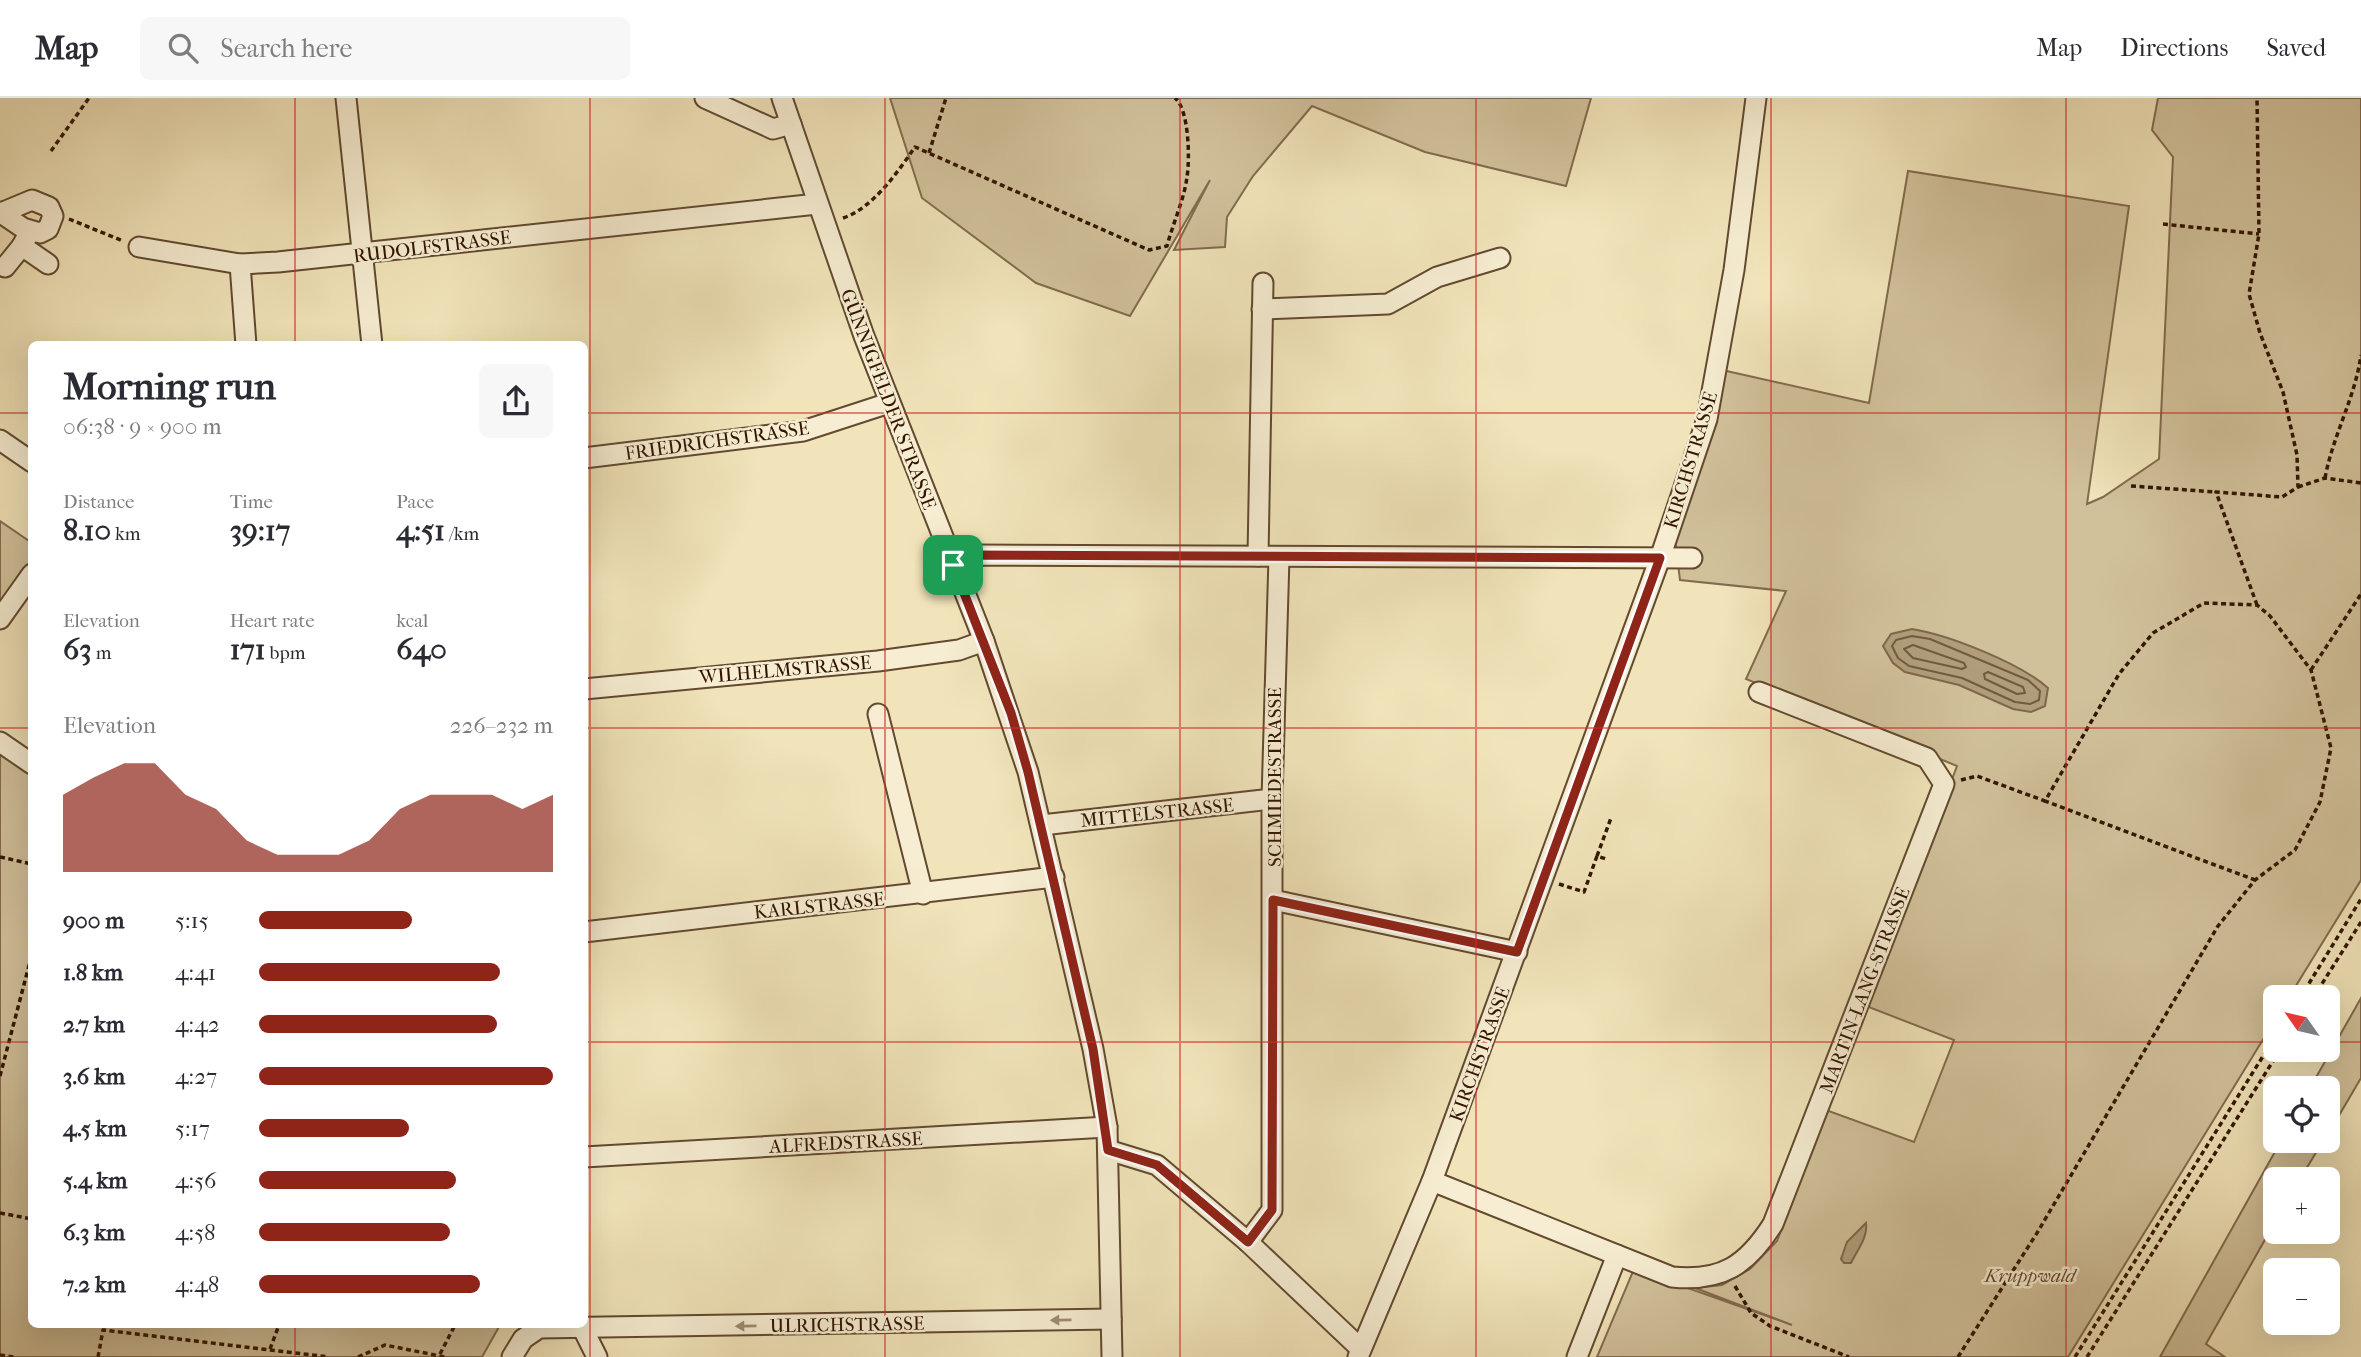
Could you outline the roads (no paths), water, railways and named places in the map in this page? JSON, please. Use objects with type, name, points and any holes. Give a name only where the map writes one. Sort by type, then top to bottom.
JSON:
[{"type":"street","points":[[346,98],[372,341]]},
{"type":"street","points":[[705,98],[773,128],[791,124]]},
{"type":"street","name":"GÜNNIGFELDER STRASSE","points":[[782,98],[889,403],[1011,713],[1042,825],[1107,1127],[1112,1357]]},
{"type":"street","name":"KIRCHSTRASSE","points":[[1359,1353],[1432,1181],[1660,558],[1707,419],[1734,270],[1756,98]]},
{"type":"street","points":[[5,267],[26,239],[48,229],[53,216],[42,202],[32,200],[1,213],[26,239],[48,264]]},
{"type":"street","name":"RUDOLFSTRASSE","points":[[139,247],[240,264],[361,255],[817,204]]},
{"type":"street","points":[[1262,309],[1388,304],[1437,276],[1500,258]]},
{"type":"street","points":[[240,264],[246,341]]},
{"type":"street","points":[[1258,556],[1263,283]]},
{"type":"street","name":"FRIEDRICHSTRASSE","points":[[588,458],[803,431],[889,403]]},
{"type":"street","points":[[0,440],[28,459]]},
{"type":"street","points":[[953,565],[975,555],[1692,558]]},
{"type":"street","name":"SCHMIEDESTRASSE","points":[[1248,1242],[1272,1210],[1272,799],[1279,556]]},
{"type":"street","points":[[0,620],[28,580]]},
{"type":"street","name":"WILHELMSTRASSE","points":[[588,689],[878,661],[959,650],[984,641]]},
{"type":"street","name":"MARTIN-LANG-STRASSE","points":[[1432,1181],[1672,1277],[1699,1280],[1727,1272],[1749,1255],[1773,1224],[1944,784],[1927,758],[1759,692]]},
{"type":"street","points":[[878,714],[923,894]]},
{"type":"street","points":[[0,742],[28,761]]},
{"type":"street","name":"MITTELSTRASSE","points":[[1042,825],[1272,799]]},
{"type":"street","name":"KARLSTRASSE","points":[[588,932],[1054,877]]},
{"type":"street","points":[[1273,900],[1517,952]]},
{"type":"street","name":"ALFREDSTRASSE","points":[[588,1157],[1107,1127]]},
{"type":"street","points":[[1108,1150],[1157,1165],[1248,1242],[1359,1353]]},
{"type":"street","points":[[1577,1357],[1617,1255]]},
{"type":"street","name":"ULRICHSTRASSE","points":[[588,1327],[1111,1319]]},
{"type":"street","name":"ULRICHSTRASSE","points":[[512,1357],[523,1339],[539,1328]]},
{"type":"street","points":[[582,1328],[597,1357]]},
{"type":"water","points":[[1912,629],[1964,644],[2020,669],[2048,688],[2045,706],[2031,712],[2013,709],[1959,685],[1905,672],[1893,663],[1883,646],[1891,634]]},
{"type":"water","points":[[1866,1223],[1864,1239],[1851,1263],[1844,1263],[1841,1259],[1847,1242]]},
{"type":"park label","name":"Kruppwald","points":[[2030,1275]]}]
